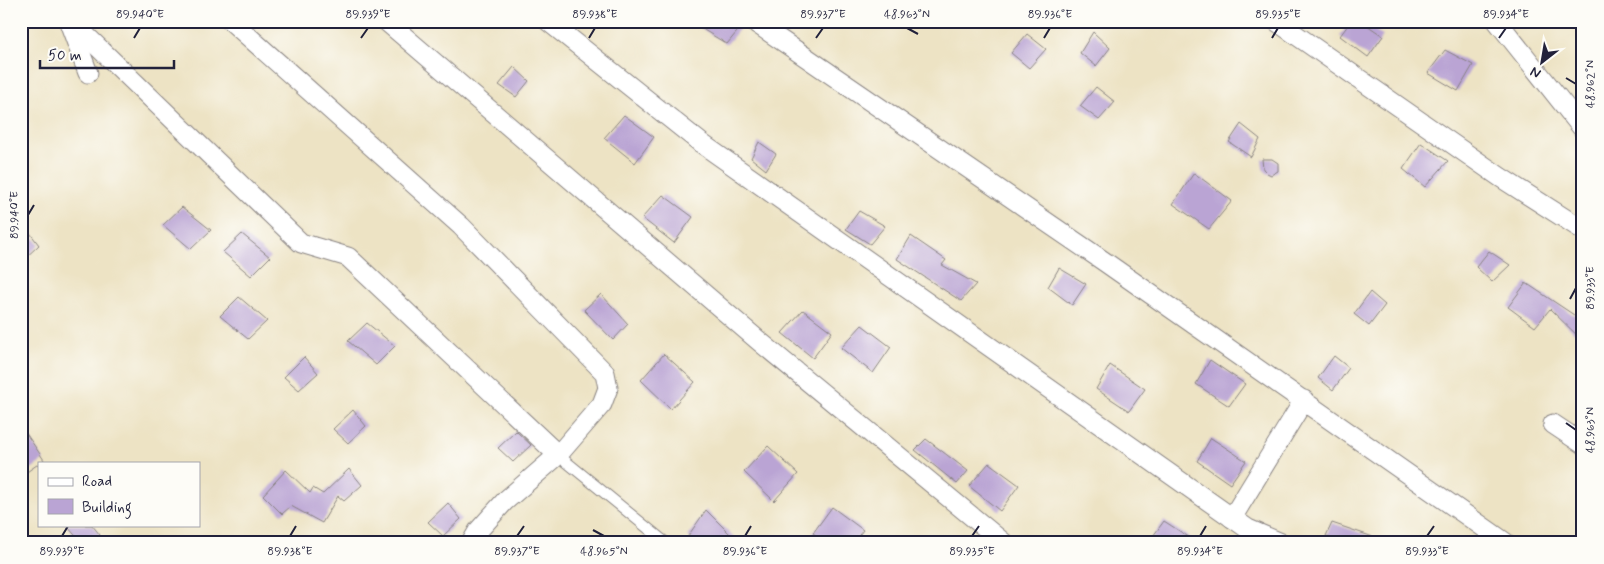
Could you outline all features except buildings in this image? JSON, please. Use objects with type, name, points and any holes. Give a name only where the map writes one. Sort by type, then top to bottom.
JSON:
[{"type":"street","points":[[70,21],[88,73]]},
{"type":"street","points":[[70,21],[301,243],[348,257],[558,454]]},
{"type":"street","points":[[231,21],[461,226],[605,373],[608,388],[602,404],[558,454],[505,501],[478,531],[471,543]]},
{"type":"street","points":[[386,21],[759,341],[1004,543]]},
{"type":"street","points":[[548,21],[701,143],[1232,518],[1244,536],[1281,543]]},
{"type":"street","points":[[753,21],[1304,400],[1506,543]]},
{"type":"street","points":[[1276,21],[1500,177],[1583,230]]},
{"type":"street","points":[[1497,21],[1583,129]]},
{"type":"street","points":[[1232,518],[1304,400]]},
{"type":"street","points":[[1553,424],[1583,444]]},
{"type":"lane","points":[[558,454],[666,543]]}]
